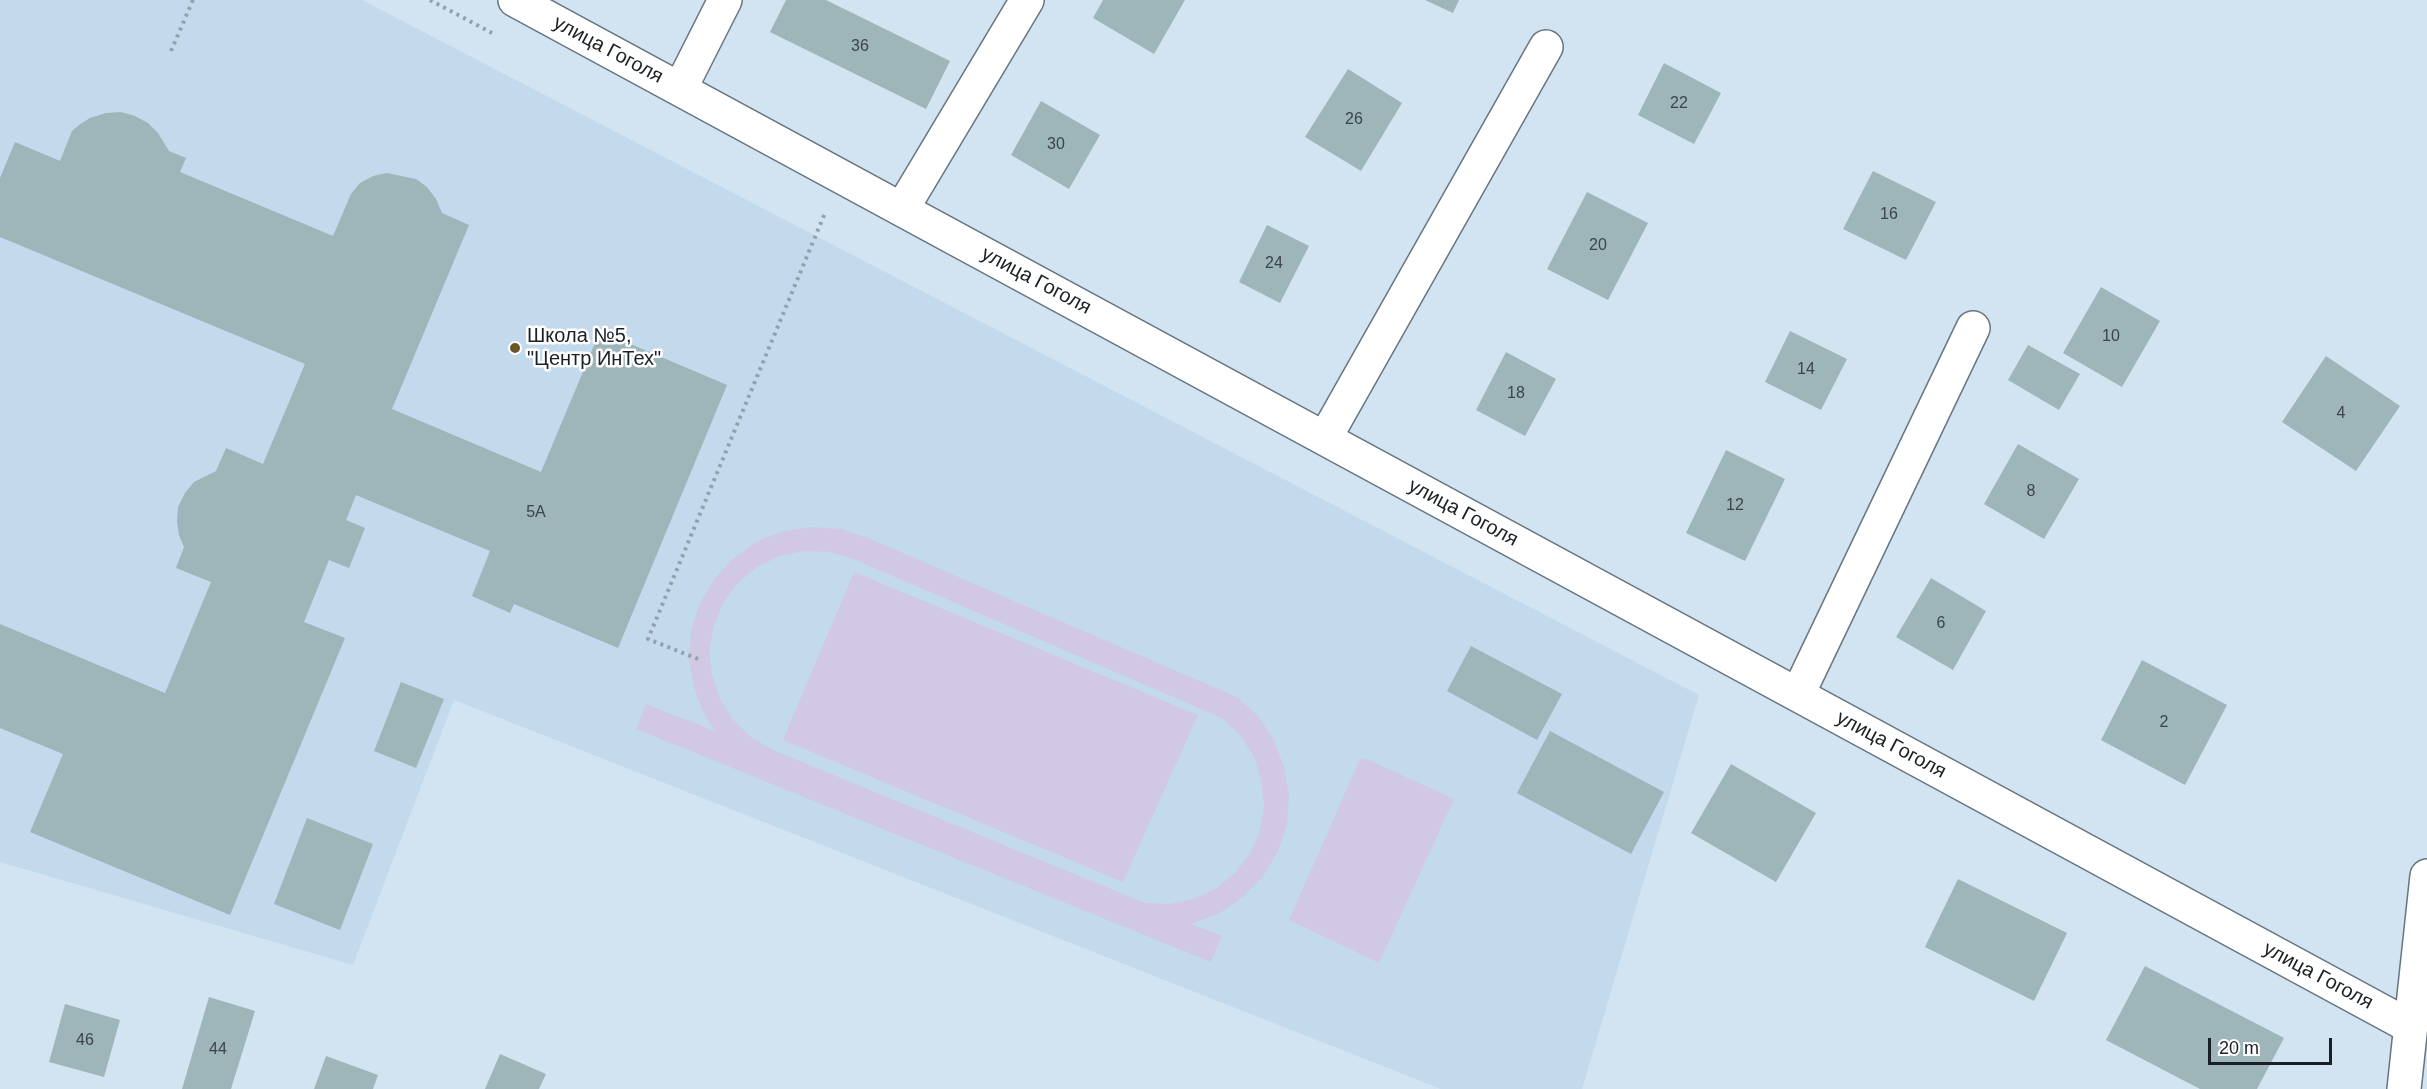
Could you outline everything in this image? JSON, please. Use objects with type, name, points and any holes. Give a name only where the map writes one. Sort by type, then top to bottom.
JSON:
[{"type":"street","name":"улица Гоголя","points":[[515,0],[2411,1027]]},
{"type":"street","points":[[680,89],[725,0]]},
{"type":"street","points":[[902,209],[1027,0]]},
{"type":"street","points":[[1325,438],[1546,47]]},
{"type":"street","points":[[1798,694],[1973,328]]},
{"type":"street","points":[[2404,1089],[2427,876]]},
{"type":"path","points":[[171,51],[193,0]]},
{"type":"path","points":[[698,659],[648,639],[825,213],[836,219]]},
{"type":"shaded area","name":"Школа №5, \"Центр ИнТех\"","points":[[0,0],[362,0],[1699,695],[1582,1089],[1441,1089],[454,700],[353,965],[0,862]]},
{"type":"shaded area","points":[[812,527],[841,529],[868,538],[1237,697],[1258,716],[1274,740],[1284,767],[1289,795],[1287,824],[1278,851],[1264,875],[1244,896],[1220,913],[1191,924],[1222,936],[1211,962],[636,729],[646,704],[715,731],[704,714],[694,687],[689,659],[691,631],[700,603],[715,578],[734,558],[757,541],[784,531]],"holes":[[[804,551],[829,552],[853,559],[1222,718],[1240,735],[1254,756],[1261,780],[1264,805],[1260,830],[1251,852],[1236,872],[1217,888],[1194,899],[1169,904],[1145,903],[773,750],[751,737],[733,720],[720,699],[712,675],[709,651],[714,626],[723,603],[738,583],[757,567],[780,556]]]},
{"type":"shaded area","points":[[854,572],[1198,715],[1123,882],[783,740]]},
{"type":"shaded area","points":[[1365,758],[1454,799],[1379,963],[1289,920],[1360,759]]},
{"type":"building","points":[[786,0],[826,0],[950,61],[926,109],[770,32]]},
{"type":"building","points":[[1103,0],[1185,0],[1154,54],[1093,18]]},
{"type":"building","points":[[1425,0],[1459,0],[1453,13]]},
{"type":"building","points":[[1664,63],[1721,93],[1694,144],[1638,115]]},
{"type":"building","points":[[1348,69],[1402,103],[1361,171],[1305,137]]},
{"type":"building","points":[[1041,101],[1100,135],[1069,189],[1011,155]]},
{"type":"building","points":[[121,112],[148,123],[158,133],[169,151],[186,158],[180,172],[333,236],[351,194],[360,183],[373,176],[387,173],[416,179],[427,187],[442,213],[469,225],[392,409],[541,472],[600,331],[727,385],[618,648],[514,604],[510,613],[472,596],[490,551],[356,495],[346,520],[365,528],[349,568],[329,560],[304,622],[345,638],[230,915],[30,832],[63,754],[0,728],[0,624],[165,693],[211,582],[176,568],[184,547],[179,535],[178,507],[194,482],[216,471],[226,448],[263,464],[305,364],[0,237],[0,178],[15,142],[60,161],[72,131],[79,125],[90,118],[106,113]]},
{"type":"building","points":[[1873,171],[1936,202],[1906,260],[1843,229]]},
{"type":"building","points":[[1587,192],[1648,223],[1608,300],[1547,269]]},
{"type":"building","points":[[1267,225],[1309,246],[1280,303],[1239,282]]},
{"type":"building","points":[[2101,287],[2160,321],[2122,387],[2063,353]]},
{"type":"building","points":[[1790,331],[1847,359],[1821,410],[1765,382]]},
{"type":"building","points":[[2028,345],[2080,374],[2059,410],[2008,380]]},
{"type":"building","points":[[1506,352],[1556,379],[1525,436],[1476,410]]},
{"type":"building","points":[[2326,356],[2400,406],[2356,471],[2282,422]]},
{"type":"building","points":[[2018,444],[2079,479],[2044,539],[1984,504]]},
{"type":"building","points":[[1726,450],[1785,479],[1745,561],[1686,533]]},
{"type":"building","points":[[1931,578],[1986,611],[1953,670],[1896,637]]},
{"type":"building","points":[[1471,646],[1562,694],[1537,740],[1447,691]]},
{"type":"building","points":[[2142,660],[2227,705],[2185,785],[2101,740]]},
{"type":"building","points":[[401,682],[444,699],[416,768],[374,751]]},
{"type":"building","points":[[1550,731],[1664,792],[1631,854],[1517,793]]},
{"type":"building","points":[[1731,764],[1816,813],[1776,882],[1691,833]]},
{"type":"building","points":[[307,818],[373,844],[340,930],[274,904]]},
{"type":"building","points":[[1958,879],[2067,933],[2034,1001],[1925,947]]},
{"type":"building","points":[[2145,966],[2284,1038],[2257,1089],[2200,1089],[2106,1040]]},
{"type":"building","points":[[209,997],[255,1011],[231,1089],[182,1089]]},
{"type":"building","points":[[65,1004],[120,1020],[104,1077],[49,1062]]},
{"type":"building","points":[[500,1054],[546,1074],[539,1089],[485,1089]]},
{"type":"building","points":[[326,1056],[378,1075],[373,1089],[314,1089]]},
{"type":"place","name":"Школа №5, \"Центр ИнТех\"","points":[[515,348]]}]
